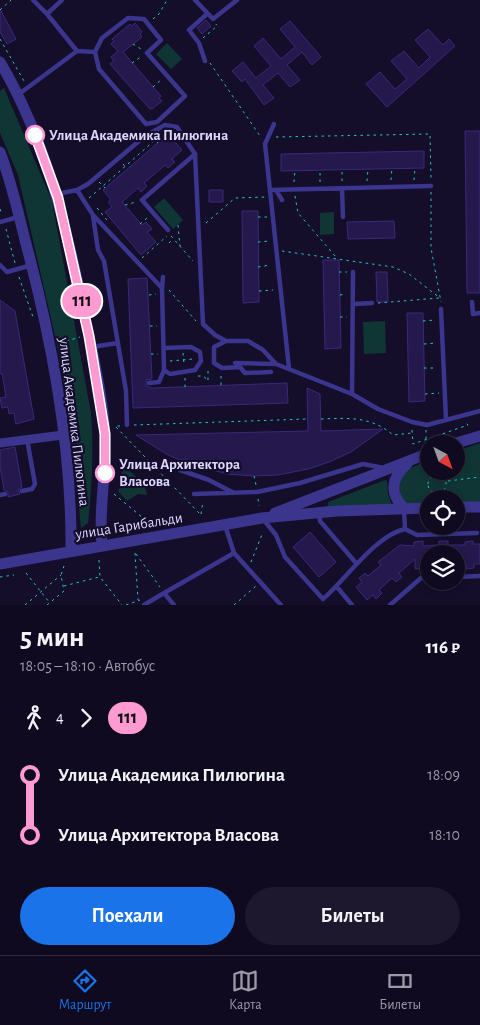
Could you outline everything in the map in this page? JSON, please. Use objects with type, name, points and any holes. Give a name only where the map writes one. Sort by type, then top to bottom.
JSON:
[{"type":"street","name":"улица Академика Пилюгина","points":[[0,62],[19,94],[57,194],[86,322],[105,434],[105,474],[100,528],[102,545]]},
{"type":"street","name":"улица Академика Пилюгина","points":[[0,152],[32,265],[50,344],[64,434],[70,494],[71,551]]},
{"type":"street","points":[[0,443],[64,434]]},
{"type":"street","points":[[465,440],[480,436]]},
{"type":"street","name":"улица Гарибальди","points":[[262,518],[420,456]]},
{"type":"street","name":"улица Гарибальди","points":[[404,508],[394,495],[393,486],[395,476],[413,459]]},
{"type":"street","points":[[465,507],[480,507]]},
{"type":"street","name":"улица Гарибальди","points":[[1,564],[262,518],[420,508]]},
{"type":"lane","points":[[33,0],[77,51]]},
{"type":"lane","points":[[47,14],[62,0]]},
{"type":"lane","points":[[195,0],[212,20],[237,0]]},
{"type":"lane","points":[[205,59],[199,44],[189,30],[207,14]]},
{"type":"lane","points":[[128,18],[144,19],[161,40],[147,53],[185,96],[157,122],[146,124],[98,69],[96,52],[102,38],[128,18]]},
{"type":"lane","points":[[19,94],[77,51],[96,52]]},
{"type":"lane","points":[[274,124],[266,144],[273,190],[271,196],[288,368]]},
{"type":"lane","points":[[57,194],[77,190],[96,177],[145,136],[164,125],[177,127],[195,154],[203,324],[215,335],[226,341]]},
{"type":"lane","points":[[168,230],[142,200],[195,154]]},
{"type":"lane","points":[[273,190],[431,186]]},
{"type":"lane","points":[[342,188],[343,216]]},
{"type":"lane","points":[[77,190],[93,215],[162,288]]},
{"type":"lane","points":[[273,190],[282,200]]},
{"type":"lane","points":[[93,215],[98,250],[104,261],[126,386],[128,425]]},
{"type":"lane","points":[[2,222],[19,217]]},
{"type":"lane","points":[[0,265],[7,272],[32,265]]},
{"type":"lane","points":[[352,394],[353,272]]},
{"type":"lane","points":[[149,383],[159,382],[164,370],[163,277]]},
{"type":"lane","points":[[354,304],[370,302]]},
{"type":"lane","points":[[472,302],[473,314],[480,314]]},
{"type":"lane","points":[[441,309],[446,420]]},
{"type":"lane","points":[[271,372],[245,373],[240,367],[222,368],[214,363],[214,347],[226,341],[248,341],[264,350],[276,364]]},
{"type":"lane","points":[[91,348],[118,343]]},
{"type":"lane","points":[[164,348],[191,347],[200,352],[201,358],[194,370],[170,374],[164,370]]},
{"type":"lane","points":[[234,363],[276,364],[352,394],[378,409],[412,422],[426,424],[480,411]]},
{"type":"lane","points":[[126,386],[132,385]]},
{"type":"lane","points":[[22,491],[32,489],[35,484],[28,439]]},
{"type":"lane","points":[[184,462],[180,470],[209,480],[233,492]]},
{"type":"lane","points":[[194,494],[257,492],[300,483],[362,464],[388,469]]},
{"type":"lane","points":[[404,508],[405,529]]},
{"type":"lane","points":[[319,513],[320,521],[356,563]]},
{"type":"lane","points":[[262,518],[276,535],[285,557],[323,600],[337,587],[356,563],[396,531],[405,529],[417,535],[477,533]]},
{"type":"lane","points":[[225,525],[234,553],[280,605]]},
{"type":"lane","points":[[144,605],[234,553]]},
{"type":"lane","points":[[465,577],[480,576]]},
{"type":"lane","points":[[390,605],[420,579]]},
{"type":"lane","points":[[337,587],[352,605]]},
{"type":"lane","points":[[164,593],[174,605]]},
{"type":"path","points":[[0,10],[11,0]]},
{"type":"path","points":[[149,23],[159,14],[167,0]]},
{"type":"path","points":[[203,39],[217,26],[212,20]]},
{"type":"path","points":[[0,39],[21,76]]},
{"type":"path","points":[[132,63],[147,53],[133,44]]},
{"type":"path","points":[[205,59],[266,144],[275,137],[430,134],[431,248],[441,309]]},
{"type":"path","points":[[153,87],[167,75]]},
{"type":"path","points":[[86,196],[89,198],[155,140],[158,143]]},
{"type":"path","points":[[151,143],[154,146]]},
{"type":"path","points":[[137,155],[140,158]]},
{"type":"path","points":[[391,187],[392,168]]},
{"type":"path","points":[[414,186],[415,168]]},
{"type":"path","points":[[366,188],[368,169]]},
{"type":"path","points":[[294,189],[295,170]]},
{"type":"path","points":[[319,189],[320,170]]},
{"type":"path","points":[[342,170],[342,188]]},
{"type":"path","points":[[96,177],[105,188]]},
{"type":"path","points":[[282,190],[296,196],[298,213],[336,258]]},
{"type":"path","points":[[198,226],[211,220],[235,198],[271,196]]},
{"type":"path","points":[[124,205],[142,200]]},
{"type":"path","points":[[0,209],[2,222],[35,322]]},
{"type":"path","points":[[140,224],[153,212]]},
{"type":"path","points":[[258,217],[273,216]]},
{"type":"path","points":[[178,225],[180,247]]},
{"type":"path","points":[[161,230],[167,237]]},
{"type":"path","points":[[142,259],[170,234],[200,270]]},
{"type":"path","points":[[169,243],[174,239]]},
{"type":"path","points":[[258,242],[275,240]]},
{"type":"path","points":[[276,250],[393,267],[409,274],[440,298]]},
{"type":"path","points":[[258,266],[278,265]]},
{"type":"path","points":[[259,291],[280,290]]},
{"type":"path","points":[[171,292],[198,324],[203,324]]},
{"type":"path","points":[[370,302],[440,298]]},
{"type":"path","points":[[423,321],[442,320]]},
{"type":"path","points":[[50,344],[81,337],[78,323],[86,322]]},
{"type":"path","points":[[424,344],[443,343]]},
{"type":"path","points":[[183,348],[185,387]]},
{"type":"path","points":[[164,361],[201,358]]},
{"type":"path","points":[[194,377],[203,376],[208,380],[208,365]]},
{"type":"path","points":[[221,385],[222,368]]},
{"type":"path","points":[[424,368],[444,368]]},
{"type":"path","points":[[425,394],[445,393]]},
{"type":"path","points":[[321,419],[359,418],[383,426],[393,435],[412,433]]},
{"type":"path","points":[[205,494],[201,515],[115,426],[307,420]]},
{"type":"path","points":[[412,422],[413,444],[420,442]]},
{"type":"path","points":[[426,424],[426,435]]},
{"type":"path","points":[[441,435],[468,426]]},
{"type":"path","points":[[442,475],[447,481],[446,489],[432,492],[427,486],[428,478],[442,475]]},
{"type":"path","points":[[447,481],[480,477]]},
{"type":"path","points":[[114,494],[149,523]]},
{"type":"path","points":[[248,569],[263,532]]},
{"type":"path","points":[[138,600],[135,553],[164,593]]},
{"type":"path","points":[[99,560],[100,577],[122,605]]},
{"type":"path","points":[[47,605],[64,591],[61,575],[64,566]]},
{"type":"path","points":[[26,573],[50,602]]},
{"type":"path","points":[[0,577],[14,575]]},
{"type":"path","points":[[25,605],[40,590],[61,575]]},
{"type":"path","points":[[63,586],[100,577]]},
{"type":"path","points":[[234,605],[260,582]]},
{"type":"green space","points":[[167,43],[182,59],[171,69],[156,54]]},
{"type":"green space","points":[[4,88],[52,201],[91,413],[92,454],[88,523],[81,528],[73,444],[58,349],[18,175],[0,133],[0,91]]},
{"type":"green space","points":[[164,198],[183,220],[173,229],[154,207]]},
{"type":"green space","points":[[334,212],[334,234],[320,235],[320,213]]},
{"type":"green space","points":[[385,321],[386,353],[364,354],[363,322]]},
{"type":"green space","points":[[480,443],[480,503],[465,504],[465,490],[420,490],[420,505],[409,506],[399,490],[399,479],[412,467],[420,464],[420,480],[465,480],[465,448]]},
{"type":"green space","points":[[124,470],[128,470],[140,481],[147,495],[138,494],[127,501],[118,491],[124,480],[121,473]]},
{"type":"green space","points":[[385,480],[387,481],[388,494],[392,505],[327,511],[328,502]]},
{"type":"building","points":[[0,9],[16,39],[7,44],[0,32]]},
{"type":"building","points":[[206,20],[211,26],[202,34],[197,28]]},
{"type":"building","points":[[290,21],[321,57],[312,65],[302,52],[287,65],[300,80],[290,87],[278,73],[263,85],[274,98],[264,105],[245,79],[242,82],[232,71],[243,62],[256,78],[271,66],[254,46],[263,38],[281,59],[295,47],[280,29]]},
{"type":"building","points":[[135,23],[142,32],[140,34],[142,37],[123,52],[161,96],[159,98],[162,101],[152,109],[149,108],[110,64],[114,61],[111,57],[118,51],[111,44],[114,41],[112,39],[130,24],[132,26]]},
{"type":"building","points":[[428,29],[443,45],[449,39],[455,46],[387,107],[366,84],[380,72],[395,89],[407,79],[391,61],[404,51],[419,68],[430,57],[415,40]]},
{"type":"building","points":[[465,131],[480,131],[480,293],[467,293]]},
{"type":"building","points":[[168,134],[182,150],[172,159],[175,162],[168,168],[165,165],[144,183],[147,186],[141,192],[138,188],[122,202],[142,225],[146,222],[152,229],[147,232],[156,242],[141,255],[105,212],[112,207],[108,202],[111,200],[103,190]]},
{"type":"building","points":[[424,151],[424,168],[281,171],[281,154]]},
{"type":"building","points":[[209,190],[223,190],[223,202],[209,202]]},
{"type":"building","points":[[242,211],[258,211],[259,302],[243,303]]},
{"type":"building","points":[[394,221],[395,238],[348,239],[347,222]]},
{"type":"building","points":[[323,260],[339,260],[341,348],[325,349]]},
{"type":"building","points":[[376,272],[387,272],[388,302],[377,302]]},
{"type":"building","points":[[147,278],[152,379],[146,380],[146,386],[152,388],[287,383],[288,403],[133,408],[128,279]]},
{"type":"building","points":[[0,300],[15,311],[34,419],[16,424],[14,413],[9,414],[8,407],[2,408],[0,398],[6,397],[2,373],[0,374]]},
{"type":"building","points":[[407,313],[423,313],[425,401],[409,402]]},
{"type":"building","points":[[307,388],[320,394],[321,431],[383,429],[351,452],[329,462],[308,469],[278,475],[254,476],[227,474],[188,463],[186,459],[180,460],[168,455],[136,435],[308,431]]},
{"type":"building","points":[[15,447],[22,487],[18,490],[20,494],[8,497],[8,492],[4,490],[0,466],[0,450]]},
{"type":"building","points":[[310,532],[336,562],[319,577],[293,547]]},
{"type":"building","points":[[423,541],[423,545],[420,545],[420,568],[415,569],[415,559],[399,573],[402,577],[396,582],[392,578],[379,590],[382,593],[376,599],[373,595],[367,600],[356,587],[362,582],[359,578],[365,573],[368,576],[381,565],[378,562],[400,545],[414,546],[414,542]]},
{"type":"building","points":[[439,541],[448,541],[448,545],[439,545]]},
{"type":"building","points":[[473,541],[473,544],[480,544],[480,564],[474,564],[474,568],[466,569],[465,542]]},
{"type":"bus line","name":"111","points":[[35,135],[58,198],[89,336],[105,434],[105,473]]},
{"type":"place","name":"Улица Академика Пилюгина","points":[[35,135]]},
{"type":"place","name":"Улица Архитектора Власова","points":[[105,473]]}]
